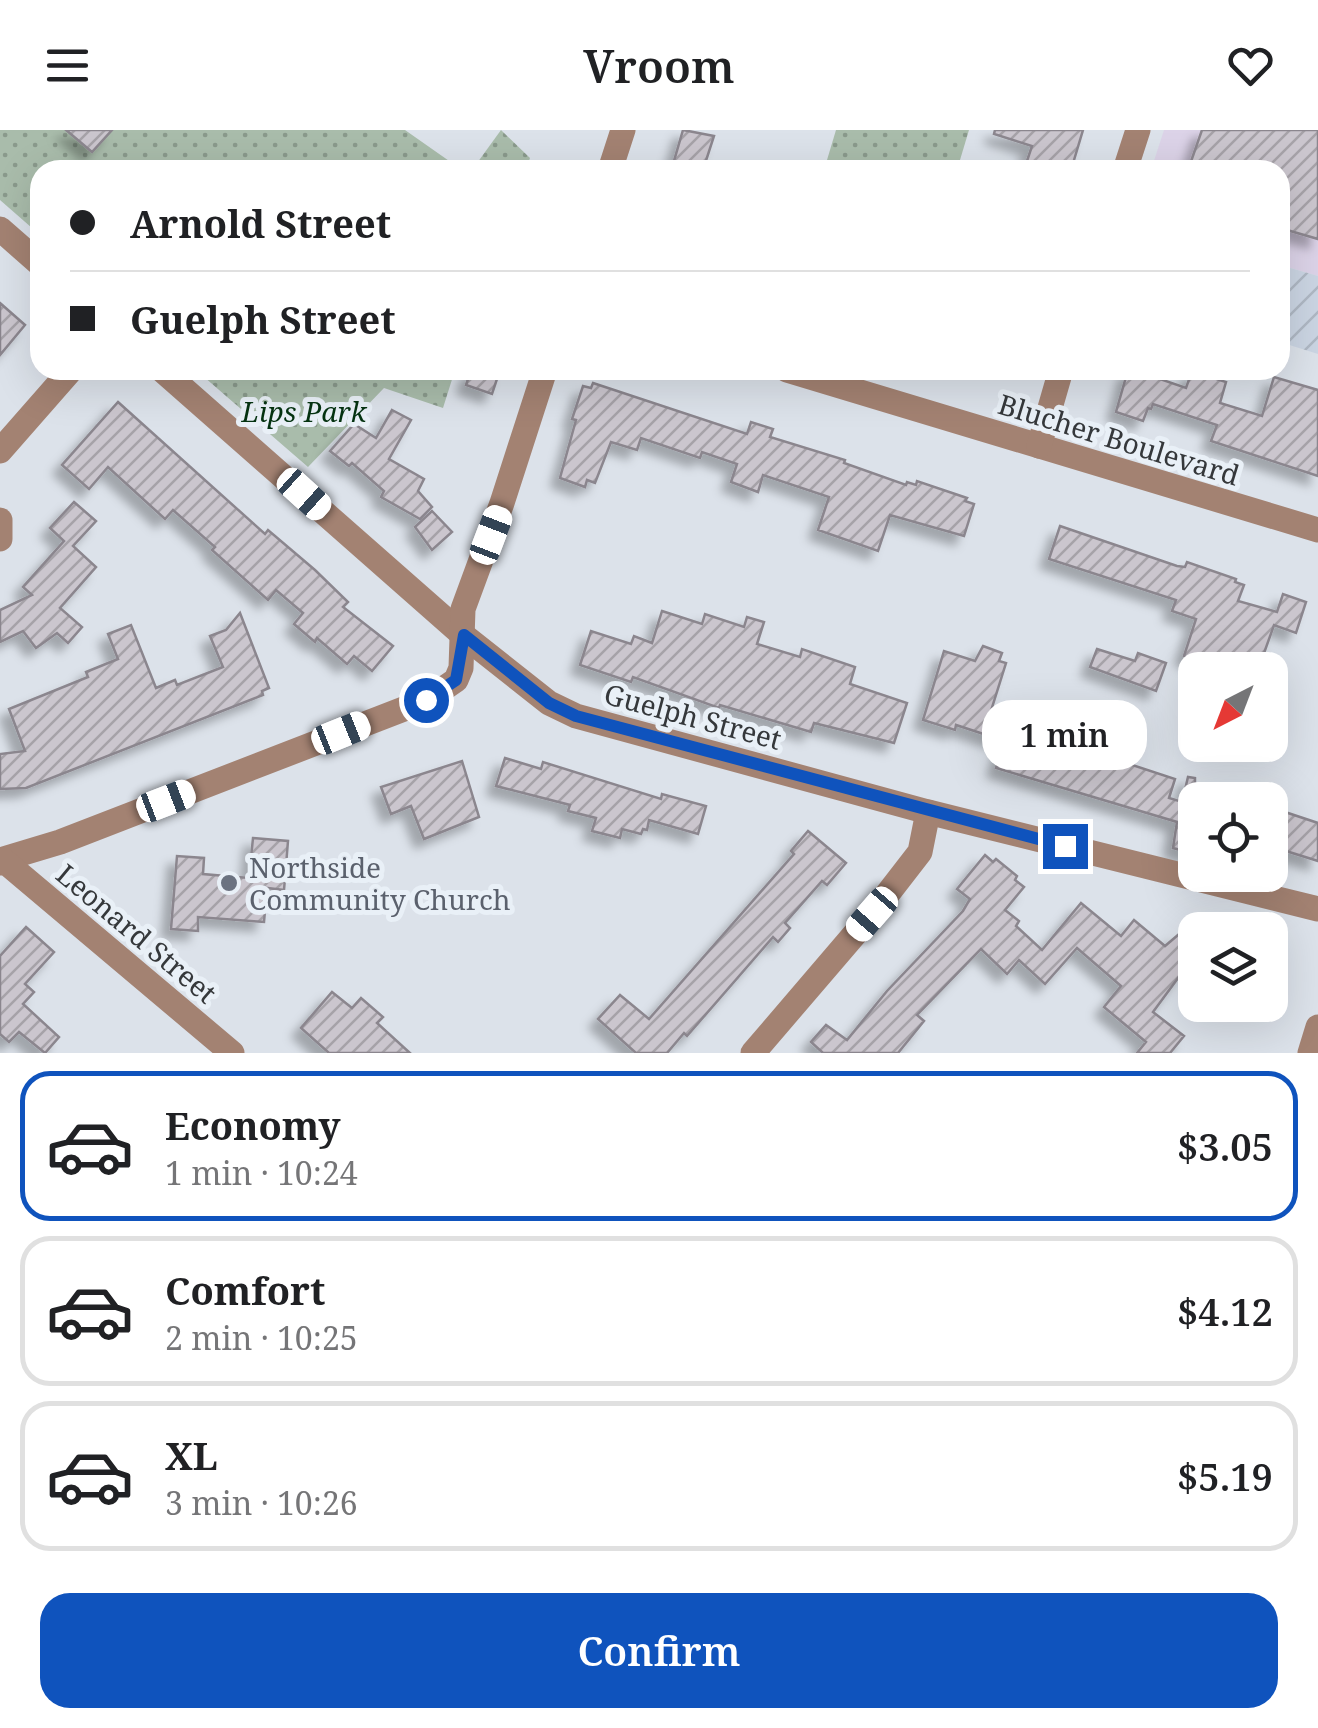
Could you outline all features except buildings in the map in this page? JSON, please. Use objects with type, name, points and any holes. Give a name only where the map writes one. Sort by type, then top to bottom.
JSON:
[{"type":"street","points":[[613,160],[623,130]]},
{"type":"street","points":[[1128,160],[1138,130]]},
{"type":"street","points":[[0,230],[30,256]]},
{"type":"street","points":[[0,451],[62,380]]},
{"type":"street","name":"Guelph Street","points":[[173,380],[464,635],[549,703],[576,716],[928,812],[1318,908]]},
{"type":"street","points":[[1,861],[60,842],[426,700],[456,680],[464,635],[463,609],[542,380]]},
{"type":"street","name":"Blucher Boulevard","points":[[820,380],[1318,530]]},
{"type":"street","points":[[1038,446],[1058,380]]},
{"type":"street","points":[[0,520],[0,539]]},
{"type":"street","points":[[752,1053],[920,852],[928,812]]},
{"type":"street","name":"Leonard Street","points":[[1,861],[232,1053]]},
{"type":"street","points":[[1310,1053],[1318,1027]]},
{"type":"shaded area","points":[[1164,130],[1210,130],[1318,164],[1318,276],[1290,268],[1290,160],[1154,160]]},
{"type":"shaded area","points":[[1290,268],[1318,276],[1318,354],[1290,345]]},
{"type":"green space","points":[[0,130],[405,130],[448,160],[30,160],[30,226],[0,200]]},
{"type":"green space","points":[[501,130],[530,158],[529,160],[479,160]]},
{"type":"green space","points":[[836,130],[969,130],[960,160],[827,160]]},
{"type":"green space","name":"Lips Park","points":[[208,380],[452,380],[443,408],[384,388],[308,467]]},
{"type":"place","name":"Northside Community Church","points":[[229,883]]},
{"type":"route","points":[[426,700],[456,680],[464,635],[549,703],[576,716],[1065,846]]}]
